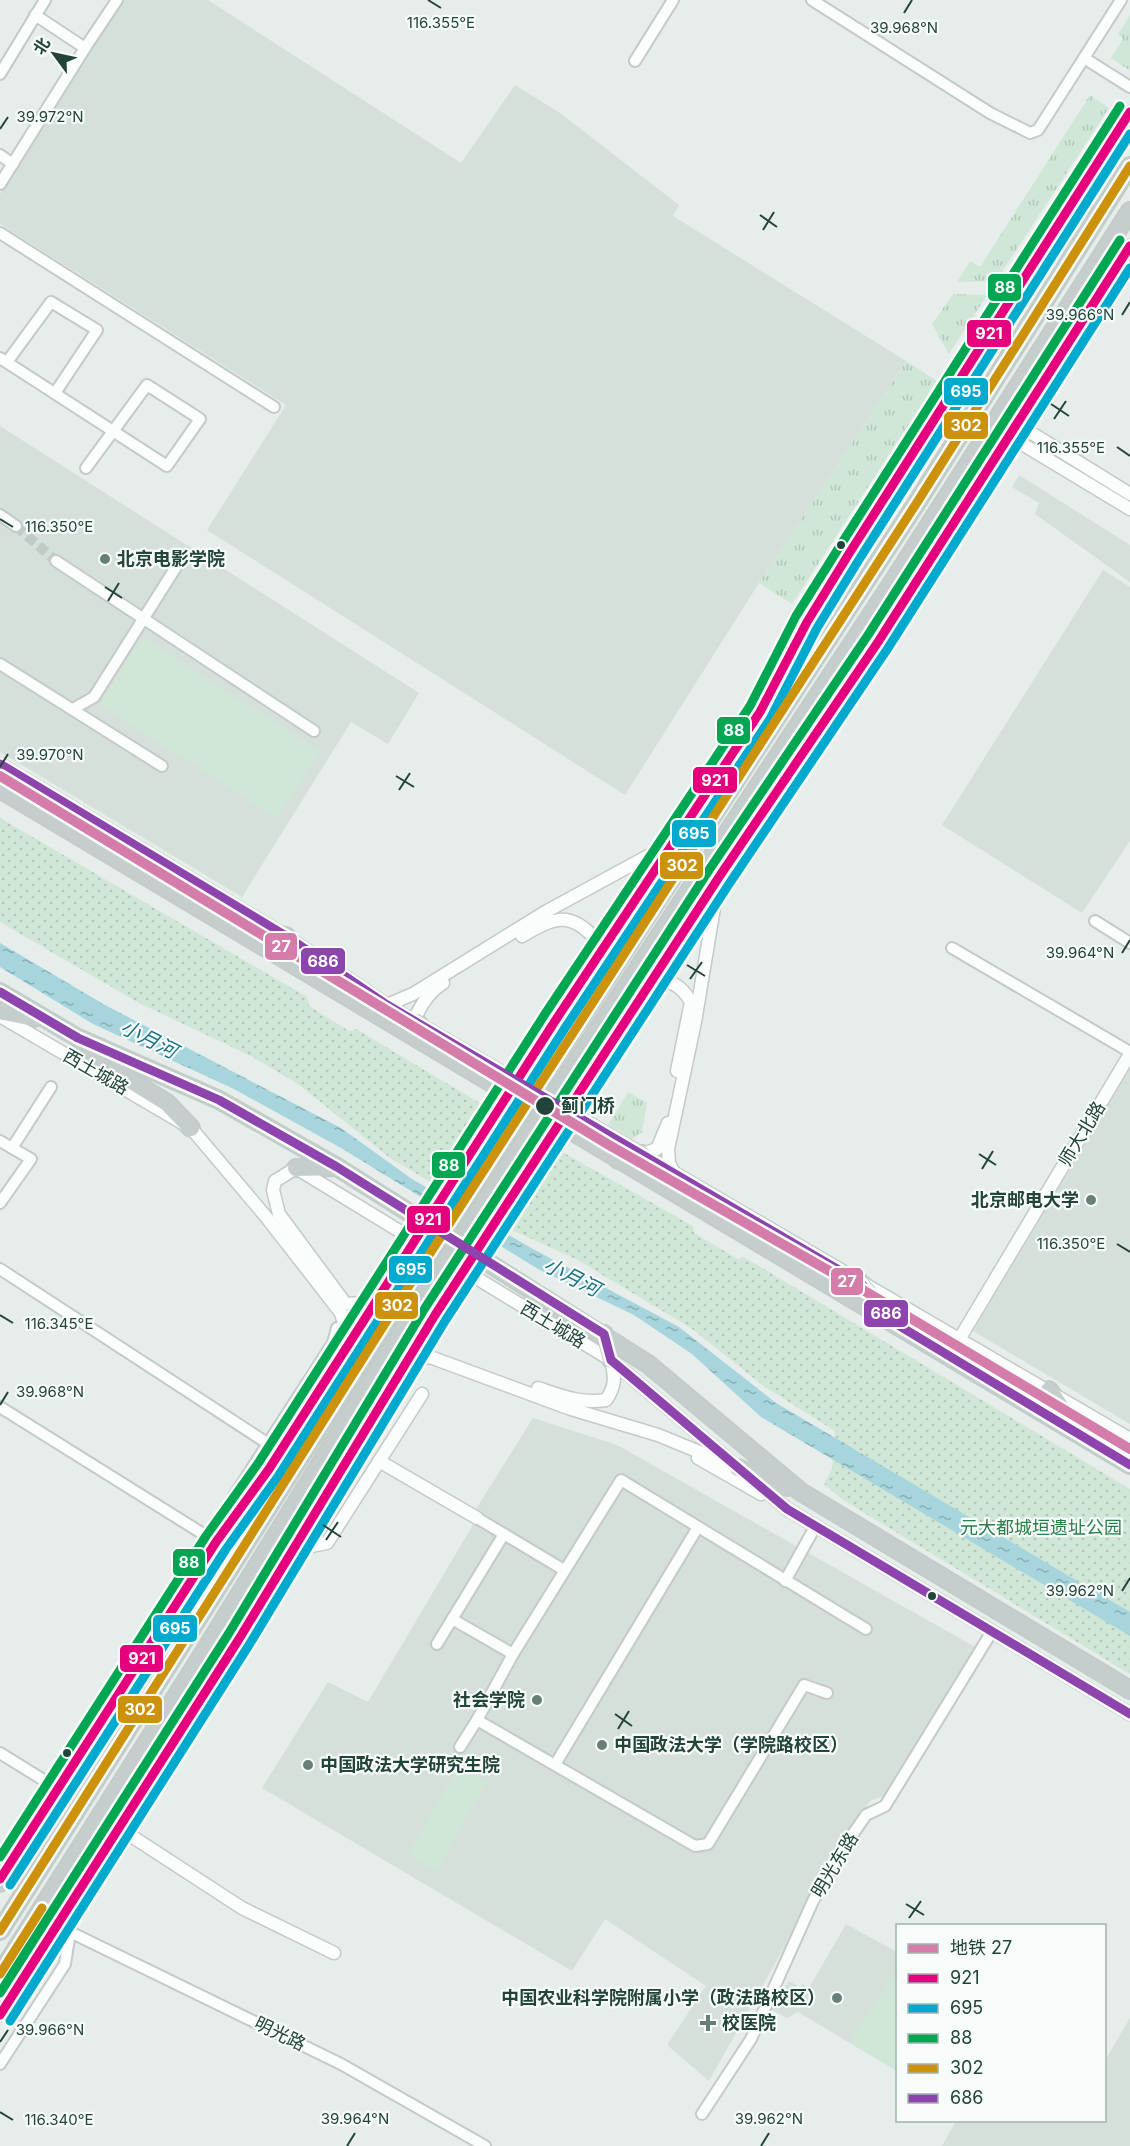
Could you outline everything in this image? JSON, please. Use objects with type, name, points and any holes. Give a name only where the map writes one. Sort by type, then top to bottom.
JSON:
[{"type":"highway","points":[[1055,284],[1096,166]]},
{"type":"highway","points":[[0,1931],[403,1295],[916,504],[1130,166]]},
{"type":"highway","points":[[0,1974],[197,1663],[419,1304],[890,586],[1130,211]]},
{"type":"highway","points":[[1080,323],[1109,243]]},
{"type":"highway","points":[[760,712],[916,504]]},
{"type":"highway","points":[[814,734],[890,586]]},
{"type":"highway","points":[[0,789],[1130,1465]]},
{"type":"highway","points":[[229,925],[286,936]]},
{"type":"highway","name":"西土城路","points":[[0,992],[78,1038],[219,1100],[337,1167],[648,1364],[801,1492]]},
{"type":"highway","points":[[361,1003],[387,1005]]},
{"type":"highway","points":[[0,1011],[46,1020]]},
{"type":"highway","points":[[417,1022],[442,1054]]},
{"type":"highway","points":[[78,1038],[99,1061],[167,1103],[191,1128]]},
{"type":"highway","points":[[618,1160],[642,1154]]},
{"type":"highway","points":[[296,1168],[337,1167]]},
{"type":"highway","points":[[861,1283],[893,1322]]},
{"type":"highway","points":[[604,1334],[611,1360]]},
{"type":"highway","points":[[1049,1390],[1080,1435]]},
{"type":"highway","points":[[177,1649],[269,1468]]},
{"type":"highway","points":[[738,1468],[801,1492],[1130,1690]]},
{"type":"highway","points":[[197,1663],[302,1532]]},
{"type":"highway","points":[[0,1881],[81,1802]]},
{"type":"highway","points":[[66,1926],[101,1815]]},
{"type":"street","points":[[0,74],[45,0]]},
{"type":"street","points":[[0,184],[117,0]]},
{"type":"street","points":[[635,61],[674,0]]},
{"type":"street","points":[[812,0],[990,112],[1030,133],[1038,130],[1121,0]]},
{"type":"street","points":[[35,15],[85,48]]},
{"type":"street","points":[[1084,58],[1130,87]]},
{"type":"street","points":[[0,1881],[216,1542],[269,1468],[555,1021],[760,712],[807,622],[844,562],[1130,112]]},
{"type":"street","points":[[0,155],[13,164]]},
{"type":"street","points":[[0,233],[274,407]]},
{"type":"street","points":[[0,2015],[66,1926],[119,1828],[239,1640],[291,1550],[435,1315],[719,877],[878,642],[1130,246]]},
{"type":"street","points":[[55,393],[97,330],[51,302],[4,360],[111,430],[167,465],[200,419],[147,385],[111,430],[86,468]]},
{"type":"street","points":[[1017,424],[1130,494]]},
{"type":"street","points":[[1009,436],[1130,509]]},
{"type":"street","points":[[0,515],[16,526]]},
{"type":"street","points":[[73,709],[94,697],[183,556]]},
{"type":"street","points":[[56,561],[144,618],[206,662],[314,731]]},
{"type":"street","points":[[0,664],[162,766]]},
{"type":"street","points":[[0,764],[286,936],[387,1005],[1130,1439]]},
{"type":"street","points":[[387,1005],[413,994],[547,911],[672,843]]},
{"type":"street","points":[[673,1172],[669,1163],[668,1149],[695,1022],[719,877]]},
{"type":"street","points":[[417,1022],[417,1012],[434,989],[546,922],[567,919],[583,924],[597,941],[597,958]]},
{"type":"street","points":[[1095,921],[1130,943]]},
{"type":"street","points":[[952,948],[1130,1053]]},
{"type":"street","points":[[642,1154],[657,1149],[667,1126],[691,1002],[678,985],[666,980],[652,980]]},
{"type":"street","name":"西土城路","points":[[0,1016],[191,1128],[267,1218],[341,1313],[345,1327],[341,1356]]},
{"type":"street","name":"师大北路","points":[[960,1338],[1130,1053]]},
{"type":"street","points":[[12,1148],[51,1087]]},
{"type":"street","points":[[0,1141],[31,1159],[0,1203]]},
{"type":"street","points":[[296,1168],[275,1181],[273,1190],[279,1214],[334,1289],[345,1303],[353,1305],[385,1287]]},
{"type":"street","name":"西土城路","points":[[296,1168],[611,1360],[787,1509],[1130,1714]]},
{"type":"street","points":[[0,1269],[267,1443]]},
{"type":"street","points":[[216,1542],[216,1524],[333,1343],[337,1328]]},
{"type":"street","points":[[423,1335],[428,1347],[437,1353],[576,1401],[606,1400],[613,1390],[615,1378],[611,1360]]},
{"type":"street","points":[[408,1362],[430,1357],[571,1409],[658,1435],[738,1468]]},
{"type":"street","points":[[291,1550],[327,1544],[422,1394]]},
{"type":"street","points":[[0,1407],[216,1542]]},
{"type":"street","points":[[658,1435],[787,1509]]},
{"type":"street","points":[[379,1461],[564,1570]]},
{"type":"street","points":[[460,1747],[513,1654],[621,1480],[866,1629]]},
{"type":"street","points":[[556,1763],[698,1527]]},
{"type":"street","points":[[785,1581],[815,1527]]},
{"type":"street","points":[[437,1644],[504,1534]]},
{"type":"street","points":[[452,1619],[513,1654]]},
{"type":"street","name":"明光东路","points":[[702,2114],[751,2039],[813,1900],[842,1850],[866,1815],[885,1806],[991,1633]]},
{"type":"street","points":[[477,1720],[513,1743],[556,1763],[695,1846],[708,1844],[804,1685],[827,1693]]},
{"type":"street","points":[[0,1753],[58,1790]]},
{"type":"street","points":[[119,1828],[242,1908],[334,1953]]},
{"type":"street","points":[[0,2064],[65,1964],[66,1926]]},
{"type":"street","name":"明光路","points":[[66,1926],[341,2064],[485,2146]]},
{"type":"shaded area","points":[[123,0],[208,0],[461,163],[515,85],[560,113],[679,205],[673,216],[906,361],[759,583],[625,795],[207,530],[286,405],[0,224],[0,194]]},
{"type":"shaded area","name":"北京电影学院","points":[[0,426],[419,693],[388,744],[351,722],[242,897],[0,752]]},
{"type":"shaded area","points":[[1019,475],[1130,545],[1130,582],[1035,514],[1039,503],[1012,487]]},
{"type":"shaded area","points":[[1103,570],[1130,587],[1130,841],[1082,913],[942,825]]},
{"type":"shaded area","name":"北京邮电大学","points":[[1130,1068],[1130,1424],[973,1331]]},
{"type":"shaded area","name":"中国政法大学（学院路校区）","points":[[533,1418],[617,1445],[975,1647],[887,1794],[870,1801],[841,1846],[709,2081],[667,2045],[706,1986],[605,1919],[572,1971],[262,1788],[328,1682],[368,1702],[477,1518],[476,1509]]},
{"type":"shaded area","name":"中国农业科学院附属小学（政法路校区）","points":[[846,1924],[896,1951],[896,2070],[798,2012],[787,2018],[770,2009],[789,1981],[800,1987],[802,1984],[809,1988]]},
{"type":"shaded area","points":[[1130,2018],[1130,2146],[942,2146],[955,2122],[1106,2122],[1106,2059]]},
{"type":"green space","points":[[1130,15],[1129,70],[1111,58],[1123,39],[1118,34]]},
{"type":"green space","points":[[1090,95],[1109,108],[996,281],[957,282],[970,261],[980,267]]},
{"type":"green space","points":[[953,294],[987,295],[949,354],[932,324]]},
{"type":"green space","points":[[906,361],[937,381],[792,604],[759,583]]},
{"type":"green space","points":[[143,638],[320,751],[277,818],[100,705]]},
{"type":"green space","name":"元大都城垣遗址公园","points":[[0,818],[307,997],[309,1006],[349,1031],[356,1029],[562,1152],[693,1226],[694,1233],[738,1259],[744,1257],[1130,1489],[1130,1674],[843,1500],[824,1484],[832,1469],[835,1431],[765,1387],[691,1328],[576,1259],[514,1231],[390,1158],[298,1084],[251,1056],[139,1003],[0,922]]},
{"type":"green space","points":[[628,1092],[647,1103],[642,1132],[632,1139],[608,1125]]},
{"type":"green space","points":[[1069,1414],[1130,1450],[1130,1455],[1074,1422]]},
{"type":"green space","points":[[458,1767],[486,1783],[436,1871],[408,1855]]},
{"type":"green space","points":[[896,1969],[896,2070],[850,2043]]},
{"type":"water","name":"小月河","points":[[0,943],[105,1005],[341,1128],[412,1179],[533,1249],[679,1327],[776,1403],[1130,1612],[1130,1636],[761,1417],[692,1354],[634,1315],[538,1269],[341,1148],[234,1089],[93,1024],[0,967]]},
{"type":"pier","points":[[432,1187],[508,1231],[497,1248],[423,1202]]},
{"type":"tunnel","points":[[16,526],[56,561]]},
{"type":"metro line","name":"27","points":[[0,776],[609,1145],[875,1297],[1130,1449]]},
{"type":"transit line","name":"88","points":[[0,1857],[206,1536],[259,1462],[545,1014],[750,706],[796,616],[1120,106]]},
{"type":"transit line","name":"921","points":[[0,1879],[216,1542],[269,1469],[555,1021],[760,712],[807,622],[850,552],[1130,112]]},
{"type":"transit line","name":"695","points":[[10,1885],[226,1549],[279,1475],[565,1028],[770,719],[817,628],[860,558],[1130,134]]},
{"type":"transit line","name":"302","points":[[0,1931],[403,1295],[916,504],[1130,166]]},
{"type":"transit line","name":"88","points":[[0,1993],[229,1633],[425,1308],[709,870],[868,635],[1120,240]]},
{"type":"transit line","name":"921","points":[[0,2015],[239,1639],[435,1315],[719,877],[878,642],[1130,246]]},
{"type":"transit line","name":"695","points":[[10,2021],[249,1645],[445,1321],[729,884],[888,648],[1130,268]]},
{"type":"transit line","name":"686","points":[[0,764],[286,936],[387,1005],[861,1283],[893,1322],[1130,1465]]},
{"type":"transit line","name":"686","points":[[0,992],[78,1038],[219,1100],[337,1167],[604,1334],[611,1360],[787,1509],[1130,1714]]},
{"type":"transit line","name":"302","points":[[0,1974],[42,1908]]},
{"type":"place","name":"北京电影学院","points":[[105,559]]},
{"type":"place","name":"蓟门桥","points":[[545,1106]]},
{"type":"place","name":"北京邮电大学","points":[[1091,1200]]},
{"type":"place","name":"社会学院","points":[[537,1700]]},
{"type":"place","name":"中国政法大学（学院路校区）","points":[[602,1745]]},
{"type":"place","name":"中国政法大学研究生院","points":[[308,1765]]},
{"type":"place","name":"中国农业科学院附属小学（政法路校区）","points":[[837,1998]]},
{"type":"place","name":"校医院","points":[[708,2023]]}]
